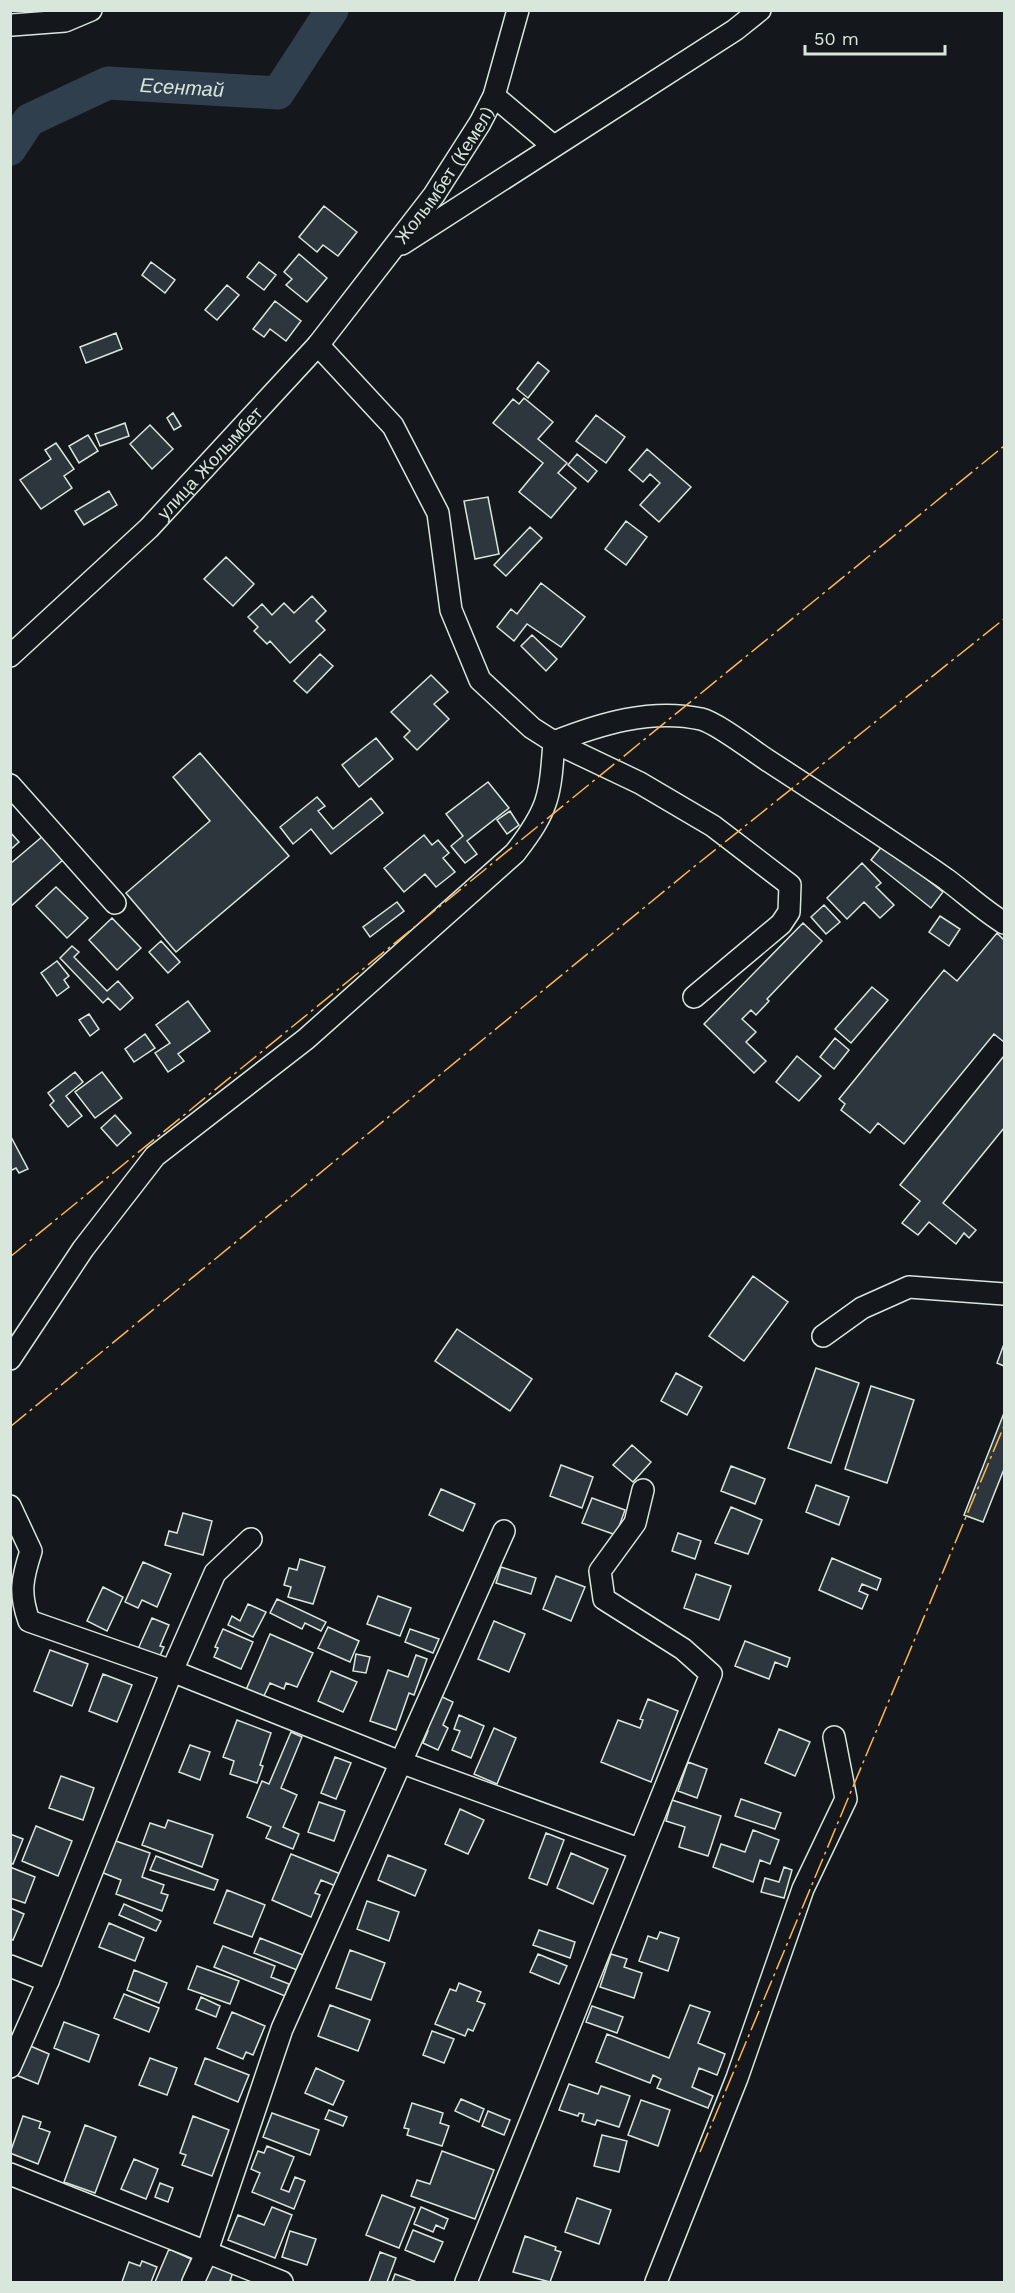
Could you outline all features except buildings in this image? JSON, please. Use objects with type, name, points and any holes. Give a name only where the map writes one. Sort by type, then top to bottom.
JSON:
[{"type":"street","points":[[16,21],[65,21],[91,10]]},
{"type":"street","name":"Жолымбет (Кемел)","points":[[389,252],[446,177],[494,96],[518,10]]},
{"type":"street","points":[[389,252],[486,192],[552,146],[735,30],[760,10]]},
{"type":"street","points":[[494,96],[552,146]]},
{"type":"street","name":"улица Жолымбет","points":[[10,656],[149,528],[318,345],[389,252]]},
{"type":"street","points":[[318,345],[393,426],[438,513],[451,610],[480,680],[532,728],[554,742],[640,783],[713,826],[790,885],[789,912],[781,924],[694,997]]},
{"type":"street","points":[[554,742],[602,724],[669,716],[703,720],[826,799],[1005,923]]},
{"type":"street","points":[[10,1359],[83,1249],[156,1156],[306,1039],[514,853],[539,821],[551,790],[554,742]]},
{"type":"street","points":[[10,785],[115,903]]},
{"type":"street","points":[[823,1336],[862,1308],[909,1287],[1005,1294]]},
{"type":"street","points":[[466,2283],[532,2124],[639,1849],[711,1674],[683,1649],[604,1599],[600,1571],[635,1524],[643,1490]]},
{"type":"street","points":[[10,1506],[31,1551],[16,1605],[29,1621],[172,1671],[400,1762],[639,1849]]},
{"type":"street","points":[[193,2283],[206,2254],[282,2029],[504,1531]]},
{"type":"street","points":[[10,2067],[48,1981],[172,1671],[215,1573],[251,1539]]},
{"type":"street","points":[[656,2283],[737,2078],[803,1889],[846,1799],[834,1737]]},
{"type":"street","points":[[10,1965],[48,1981]]},
{"type":"street","points":[[10,2174],[282,2283]]},
{"type":"waterway","name":"Есентай","points":[[10,149],[29,120],[108,83],[278,93],[332,10]]},
{"type":"power","points":[[10,1257],[1004,446]]},
{"type":"power","points":[[10,1427],[690,870],[1004,619]]},
{"type":"power","points":[[700,2152],[1004,1426]]}]
